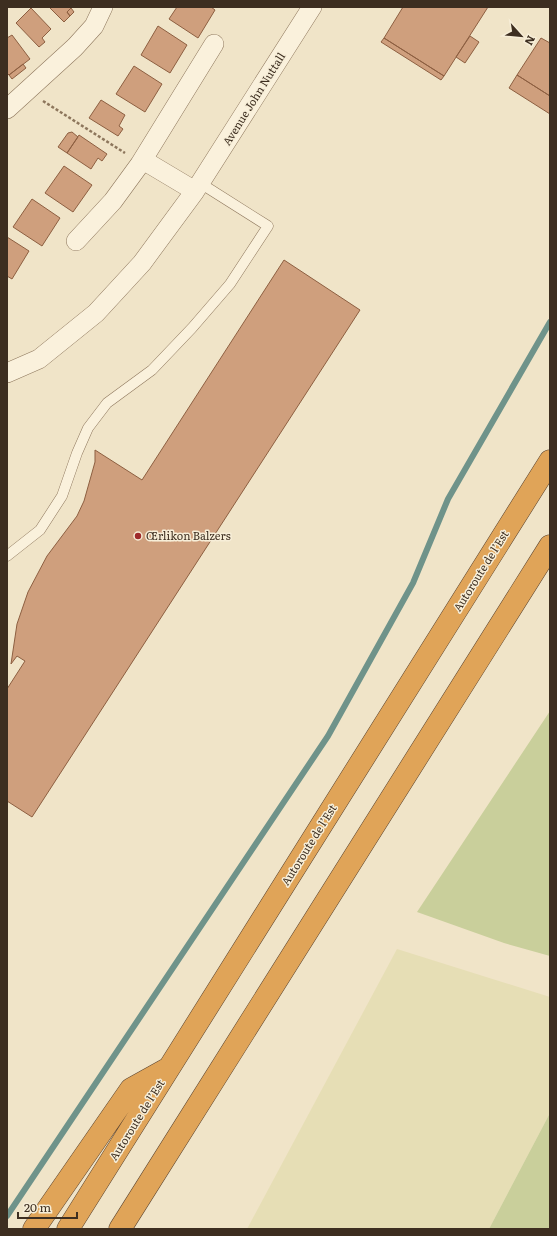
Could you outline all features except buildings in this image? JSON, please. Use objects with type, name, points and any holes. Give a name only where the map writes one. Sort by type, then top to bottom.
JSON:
[{"type":"highway","name":"Autoroute de l’Est","points":[[68,1229],[550,461]]},
{"type":"highway","points":[[120,1229],[550,546]]},
{"type":"highway","points":[[34,1229],[131,1089],[170,1067]]},
{"type":"street","points":[[7,110],[94,26],[103,7]]},
{"type":"street","name":"Avenue John Nuttall","points":[[7,373],[39,359],[96,313],[142,263],[198,187],[312,7]]},
{"type":"street","points":[[76,241],[113,201],[142,162],[214,44]]},
{"type":"street","points":[[142,162],[198,187]]},
{"type":"lane","points":[[7,556],[40,530],[62,496],[88,428],[107,403],[152,370],[192,328],[230,284],[268,226],[198,187]]},
{"type":"path","points":[[30,88],[36,96],[142,162]]},
{"type":"shaded area","points":[[397,949],[550,997],[550,1113],[489,1229],[247,1229]]},
{"type":"green space","points":[[550,711],[550,956],[504,943],[417,912]]},
{"type":"green space","points":[[550,1113],[550,1229],[489,1229]]},
{"type":"waterway","points":[[7,1216],[328,736],[413,583],[448,499],[550,322]]},
{"type":"place","name":"Œrlikon Balzers","points":[[138,536]]}]
